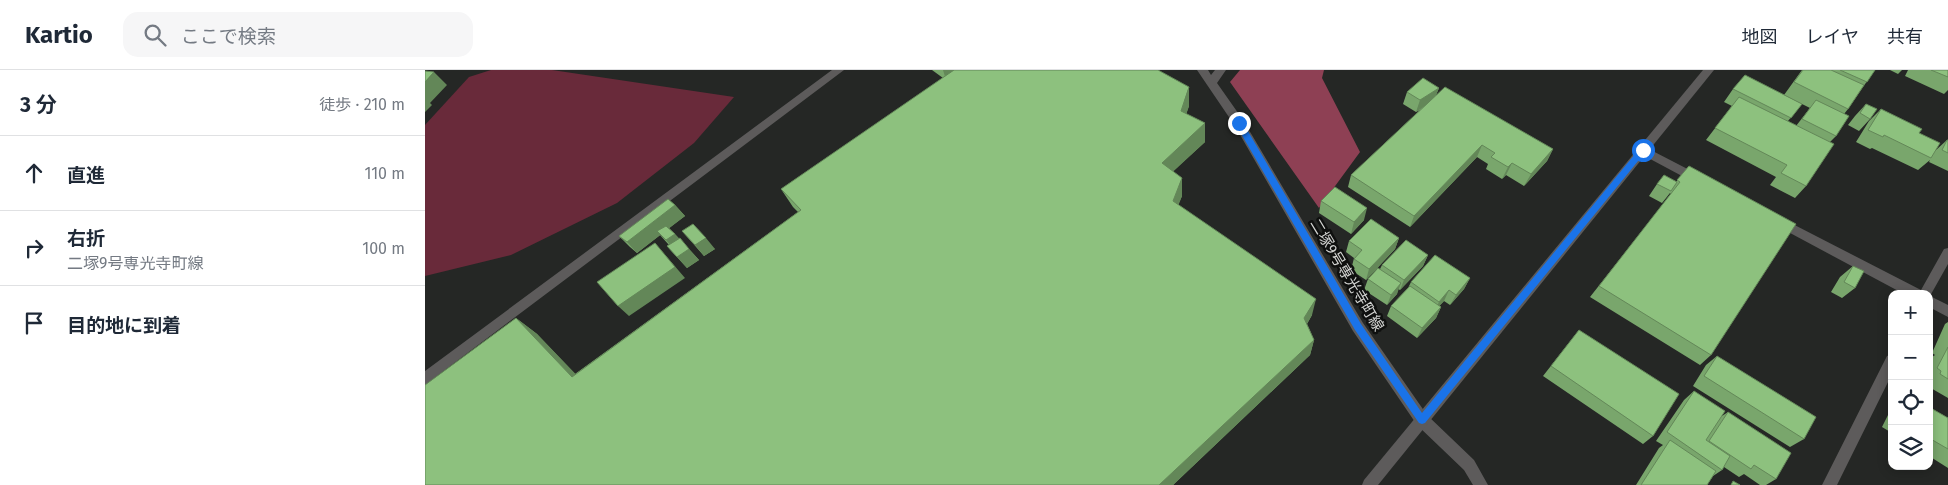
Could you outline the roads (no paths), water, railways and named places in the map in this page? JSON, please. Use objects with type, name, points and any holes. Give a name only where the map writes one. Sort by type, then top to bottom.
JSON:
[{"type":"street","points":[[425,379],[839,70]]},
{"type":"street","name":"二塚9号専光寺町線","points":[[1202,70],[1239,123],[1358,327],[1422,420],[1469,465],[1481,485]]},
{"type":"street","points":[[1211,84],[1221,70]]},
{"type":"street","points":[[1369,485],[1709,70]]},
{"type":"street","points":[[1643,150],[1713,187]]},
{"type":"street","points":[[1766,215],[1908,290]]},
{"type":"street","points":[[1927,290],[1948,253]]},
{"type":"street","points":[[1933,303],[1948,311]]},
{"type":"street","points":[[1829,485],[1888,368]]}]
